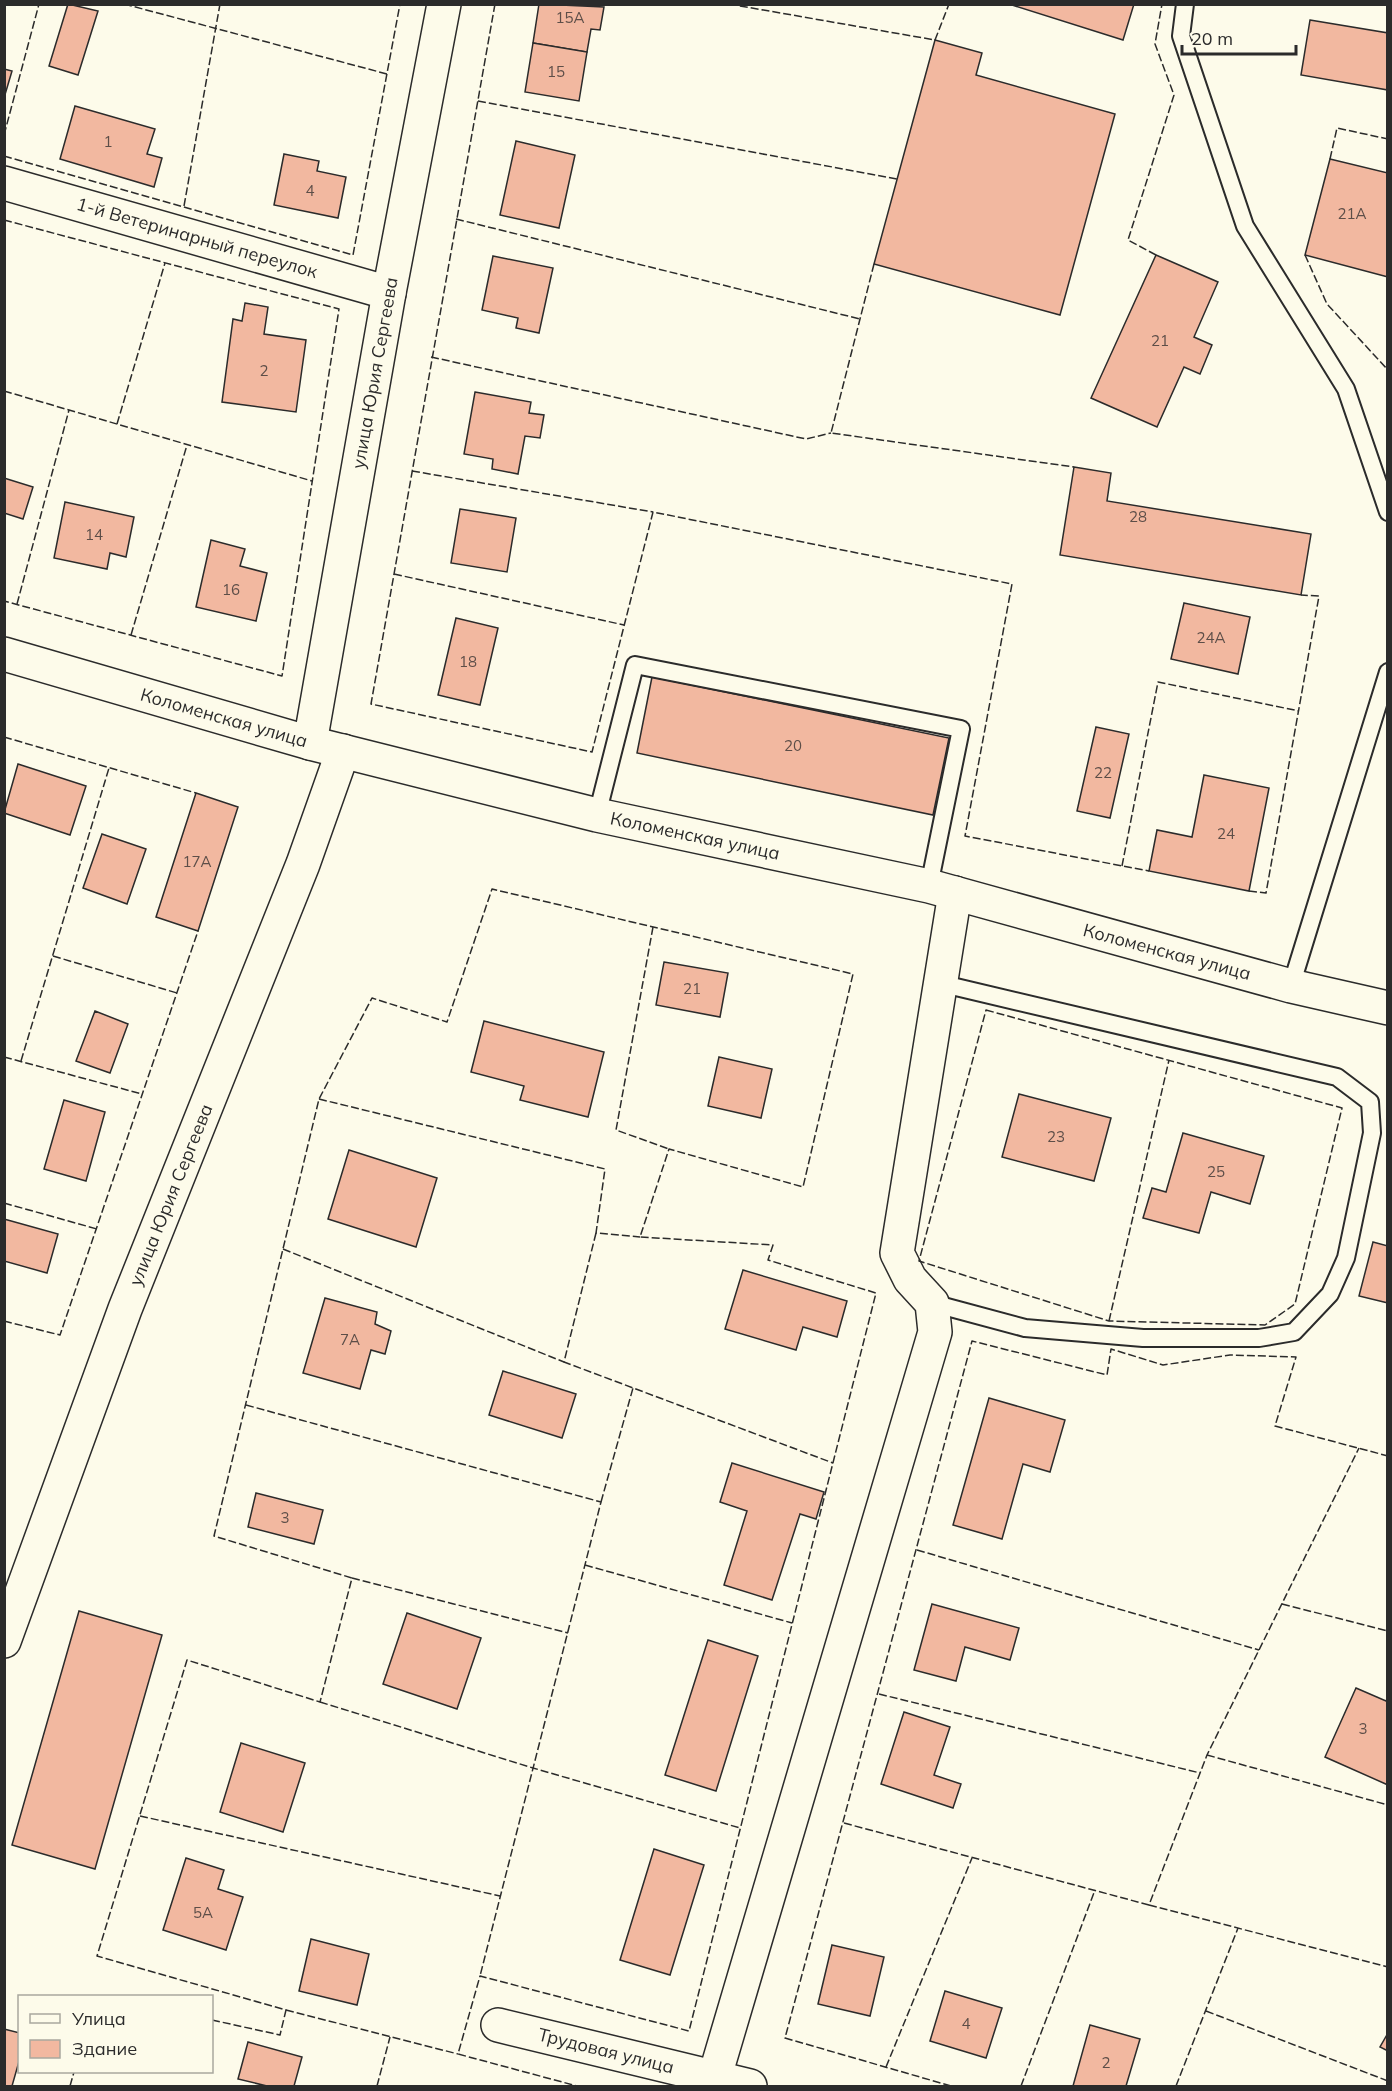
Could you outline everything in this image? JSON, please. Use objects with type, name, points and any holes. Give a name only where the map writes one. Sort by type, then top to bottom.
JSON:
[{"type":"street","name":"улица Юрия Сергеева","points":[[310,743],[389,293],[444,4]]},
{"type":"street","name":"1-й Ветеринарный переулок","points":[[4,183],[389,293]]},
{"type":"street","name":"Коломенская улица","points":[[4,654],[343,752],[597,815],[942,889],[1291,986],[1388,1008]]},
{"type":"street","name":"улица Юрия Сергеева","points":[[6,1629],[125,1309],[303,864],[343,752]]},
{"type":"street","points":[[713,2082],[935,1332],[932,1303],[910,1279],[897,1253],[939,983],[942,889]]},
{"type":"street","name":"Трудовая улица","points":[[498,2025],[713,2082],[750,2086]]},
{"type":"lane","points":[[1185,4],[1181,36],[1245,226],[1346,389],[1388,512]]},
{"type":"lane","points":[[597,815],[635,665],[962,729],[942,889]]},
{"type":"lane","points":[[1291,986],[1388,672]]},
{"type":"lane","points":[[932,1303],[1025,1328],[1131,1337],[1259,1338],[1294,1332],[1330,1294],[1346,1258],[1372,1133],[1370,1102],[1337,1077],[939,983]]},
{"type":"building","points":[[68,4],[98,11],[78,75],[49,66]]},
{"type":"building","points":[[539,4],[604,7],[600,30],[591,29],[587,52],[533,43]]},
{"type":"building","points":[[1009,4],[1134,4],[1123,40]]},
{"type":"building","points":[[1310,20],[1388,33],[1388,90],[1301,75]]},
{"type":"building","points":[[935,40],[982,53],[976,75],[1115,114],[1060,315],[874,264]]},
{"type":"building","points":[[533,43],[587,52],[579,101],[525,92]]},
{"type":"building","points":[[4,69],[12,71],[4,98]]},
{"type":"building","points":[[75,106],[155,129],[147,154],[162,158],[154,187],[60,159]]},
{"type":"building","points":[[516,141],[575,155],[559,228],[500,215]]},
{"type":"building","points":[[284,154],[319,161],[317,171],[346,177],[338,218],[274,205]]},
{"type":"building","points":[[1330,159],[1388,173],[1388,277],[1305,255]]},
{"type":"building","points":[[1156,255],[1218,282],[1194,337],[1212,345],[1200,374],[1184,367],[1157,427],[1091,398]]},
{"type":"building","points":[[493,256],[553,268],[539,333],[516,328],[518,318],[482,310]]},
{"type":"building","points":[[245,303],[268,307],[264,334],[306,340],[296,412],[222,402],[233,319],[242,321]]},
{"type":"building","points":[[475,392],[531,402],[529,413],[544,415],[540,438],[525,436],[518,474],[492,469],[493,459],[464,454]]},
{"type":"building","points":[[1074,467],[1111,473],[1107,501],[1311,534],[1301,595],[1060,555]]},
{"type":"building","points":[[4,478],[33,487],[23,519],[4,513]]},
{"type":"building","points":[[65,502],[134,517],[126,557],[110,553],[107,569],[54,558]]},
{"type":"building","points":[[460,509],[516,518],[507,572],[451,563]]},
{"type":"building","points":[[211,540],[245,549],[240,566],[267,573],[256,621],[196,607]]},
{"type":"building","points":[[1184,603],[1250,617],[1238,674],[1171,659]]},
{"type":"building","points":[[456,618],[498,628],[480,705],[438,695]]},
{"type":"building","points":[[652,677],[949,738],[933,815],[637,753]]},
{"type":"building","points":[[1096,727],[1129,734],[1110,818],[1077,811]]},
{"type":"building","points":[[18,764],[86,786],[70,835],[4,813]]},
{"type":"building","points":[[1204,775],[1269,788],[1249,891],[1149,871],[1157,830],[1192,837]]},
{"type":"building","points":[[196,793],[238,807],[198,931],[156,917]]},
{"type":"building","points":[[102,834],[146,849],[127,904],[83,888]]},
{"type":"building","points":[[664,962],[728,973],[720,1017],[656,1005]]},
{"type":"building","points":[[95,1011],[128,1024],[110,1073],[76,1061]]},
{"type":"building","points":[[484,1021],[604,1052],[588,1117],[520,1100],[524,1086],[471,1072]]},
{"type":"building","points":[[719,1057],[772,1069],[761,1118],[708,1106]]},
{"type":"building","points":[[1019,1094],[1111,1118],[1094,1181],[1002,1157]]},
{"type":"building","points":[[64,1100],[105,1112],[86,1181],[44,1169]]},
{"type":"building","points":[[1183,1133],[1264,1156],[1250,1204],[1211,1192],[1199,1233],[1143,1218],[1152,1188],[1166,1192]]},
{"type":"building","points":[[349,1150],[437,1178],[416,1247],[328,1219]]},
{"type":"building","points":[[4,1219],[58,1234],[47,1273],[4,1261]]},
{"type":"building","points":[[1373,1242],[1388,1246],[1388,1303],[1359,1296]]},
{"type":"building","points":[[743,1270],[847,1301],[837,1337],[803,1327],[796,1350],[725,1329]]},
{"type":"building","points":[[325,1298],[377,1312],[375,1324],[391,1331],[385,1354],[371,1350],[360,1389],[303,1373]]},
{"type":"building","points":[[503,1371],[576,1394],[562,1438],[489,1415]]},
{"type":"building","points":[[989,1398],[1065,1420],[1050,1472],[1023,1464],[1002,1539],[953,1525]]},
{"type":"building","points":[[732,1463],[824,1492],[816,1519],[800,1514],[772,1600],[724,1585],[747,1511],[720,1502]]},
{"type":"building","points":[[256,1493],[323,1510],[314,1544],[248,1527]]},
{"type":"building","points":[[932,1604],[1019,1628],[1010,1660],[965,1647],[956,1681],[914,1670]]},
{"type":"building","points":[[79,1611],[162,1635],[95,1869],[12,1845]]},
{"type":"building","points":[[407,1613],[481,1638],[457,1709],[383,1684]]},
{"type":"building","points":[[708,1640],[758,1656],[716,1791],[665,1775]]},
{"type":"building","points":[[1356,1688],[1386,1701],[1388,1697],[1388,1785],[1325,1757]]},
{"type":"building","points":[[904,1712],[950,1727],[934,1775],[961,1784],[953,1808],[881,1784]]},
{"type":"building","points":[[241,1743],[305,1763],[283,1832],[220,1812]]},
{"type":"building","points":[[654,1849],[704,1865],[670,1975],[620,1960]]},
{"type":"building","points":[[186,1858],[224,1870],[218,1889],[243,1897],[226,1950],[163,1930]]},
{"type":"building","points":[[311,1939],[369,1954],[357,2005],[299,1991]]},
{"type":"building","points":[[832,1945],[884,1957],[870,2016],[818,2004]]},
{"type":"building","points":[[945,1991],[1002,2008],[986,2058],[930,2041]]},
{"type":"building","points":[[1090,2025],[1140,2039],[1126,2086],[1073,2086]]},
{"type":"building","points":[[4,2029],[18,2032],[18,2065],[12,2086],[4,2086]]},
{"type":"building","points":[[1388,2033],[1388,2051],[1380,2047]]},
{"type":"building","points":[[248,2042],[302,2057],[294,2086],[267,2086],[238,2079]]},
{"type":"fence","points":[[4,135],[39,4]]},
{"type":"fence","points":[[124,4],[387,74]]},
{"type":"fence","points":[[184,206],[220,4]]},
{"type":"fence","points":[[4,156],[353,255],[400,4]]},
{"type":"fence","points":[[495,4],[371,704],[592,752],[653,512],[1012,584],[965,836],[1149,871]]},
{"type":"fence","points":[[729,4],[935,40],[949,4]]},
{"type":"fence","points":[[1156,255],[1128,240],[1174,95],[1155,44],[1162,4]]},
{"type":"fence","points":[[478,101],[897,179]]},
{"type":"fence","points":[[1330,159],[1337,128],[1388,139]]},
{"type":"fence","points":[[456,219],[860,319]]},
{"type":"fence","points":[[4,220],[339,309],[282,676],[4,601]]},
{"type":"fence","points":[[1305,255],[1327,304],[1388,370]]},
{"type":"fence","points":[[117,424],[165,263]]},
{"type":"fence","points":[[874,264],[831,433],[1074,467]]},
{"type":"fence","points":[[431,357],[806,439],[831,433]]},
{"type":"fence","points":[[4,391],[312,481]]},
{"type":"fence","points":[[17,604],[69,410]]},
{"type":"fence","points":[[131,635],[187,445]]},
{"type":"fence","points":[[412,471],[653,512]]},
{"type":"fence","points":[[394,574],[624,625]]},
{"type":"fence","points":[[1249,891],[1266,893],[1319,596],[1301,595]]},
{"type":"fence","points":[[1122,866],[1158,682],[1299,711]]},
{"type":"fence","points":[[4,737],[196,793]]},
{"type":"fence","points":[[21,1061],[109,768]]},
{"type":"fence","points":[[213,2020],[280,2035],[286,2010],[97,1956],[187,1660],[320,1702],[352,1578],[214,1536],[319,1099],[372,998],[447,1022],[492,889],[853,974],[803,1187],[669,1149],[640,1237],[773,1245],[768,1260],[876,1293],[689,2031],[480,1976],[458,2054],[577,2086]]},
{"type":"fence","points":[[653,927],[616,1130],[669,1149]]},
{"type":"fence","points":[[4,1321],[60,1335],[198,931]]},
{"type":"fence","points":[[53,956],[177,993]]},
{"type":"fence","points":[[986,1010],[1342,1108],[1295,1304],[1265,1325],[1109,1321],[919,1261],[986,1010]]},
{"type":"fence","points":[[4,1057],[142,1094]]},
{"type":"fence","points":[[1109,1321],[1169,1060]]},
{"type":"fence","points":[[319,1099],[605,1169],[596,1233],[640,1237]]},
{"type":"fence","points":[[4,1203],[97,1229]]},
{"type":"fence","points":[[596,1233],[564,1362],[833,1463]]},
{"type":"fence","points":[[283,1249],[564,1362]]},
{"type":"fence","points":[[951,2086],[785,2038],[972,1341],[1107,1375],[1111,1349],[1163,1365],[1230,1355],[1296,1357],[1275,1426],[1388,1456]]},
{"type":"fence","points":[[601,1502],[633,1388]]},
{"type":"fence","points":[[246,1405],[601,1502],[480,1976]]},
{"type":"fence","points":[[844,1823],[1149,1905],[1207,1755],[1359,1448]]},
{"type":"fence","points":[[917,1550],[1259,1650]]},
{"type":"fence","points":[[585,1565],[792,1623]]},
{"type":"fence","points":[[352,1578],[568,1633]]},
{"type":"fence","points":[[1282,1604],[1388,1631]]},
{"type":"fence","points":[[879,1694],[1200,1773]]},
{"type":"fence","points":[[320,1702],[533,1768],[740,1828]]},
{"type":"fence","points":[[1207,1755],[1388,1805]]},
{"type":"fence","points":[[140,1816],[500,1896]]},
{"type":"fence","points":[[886,2067],[972,1858]]},
{"type":"fence","points":[[1021,2086],[1095,1890]]},
{"type":"fence","points":[[1149,1905],[1388,1967]]},
{"type":"fence","points":[[1176,2086],[1238,1928]]},
{"type":"fence","points":[[286,2010],[458,2054]]},
{"type":"fence","points":[[1206,2011],[1388,2081]]},
{"type":"fence","points":[[377,2086],[390,2037]]},
{"type":"fence","points":[[70,2086],[74,2073]]}]
